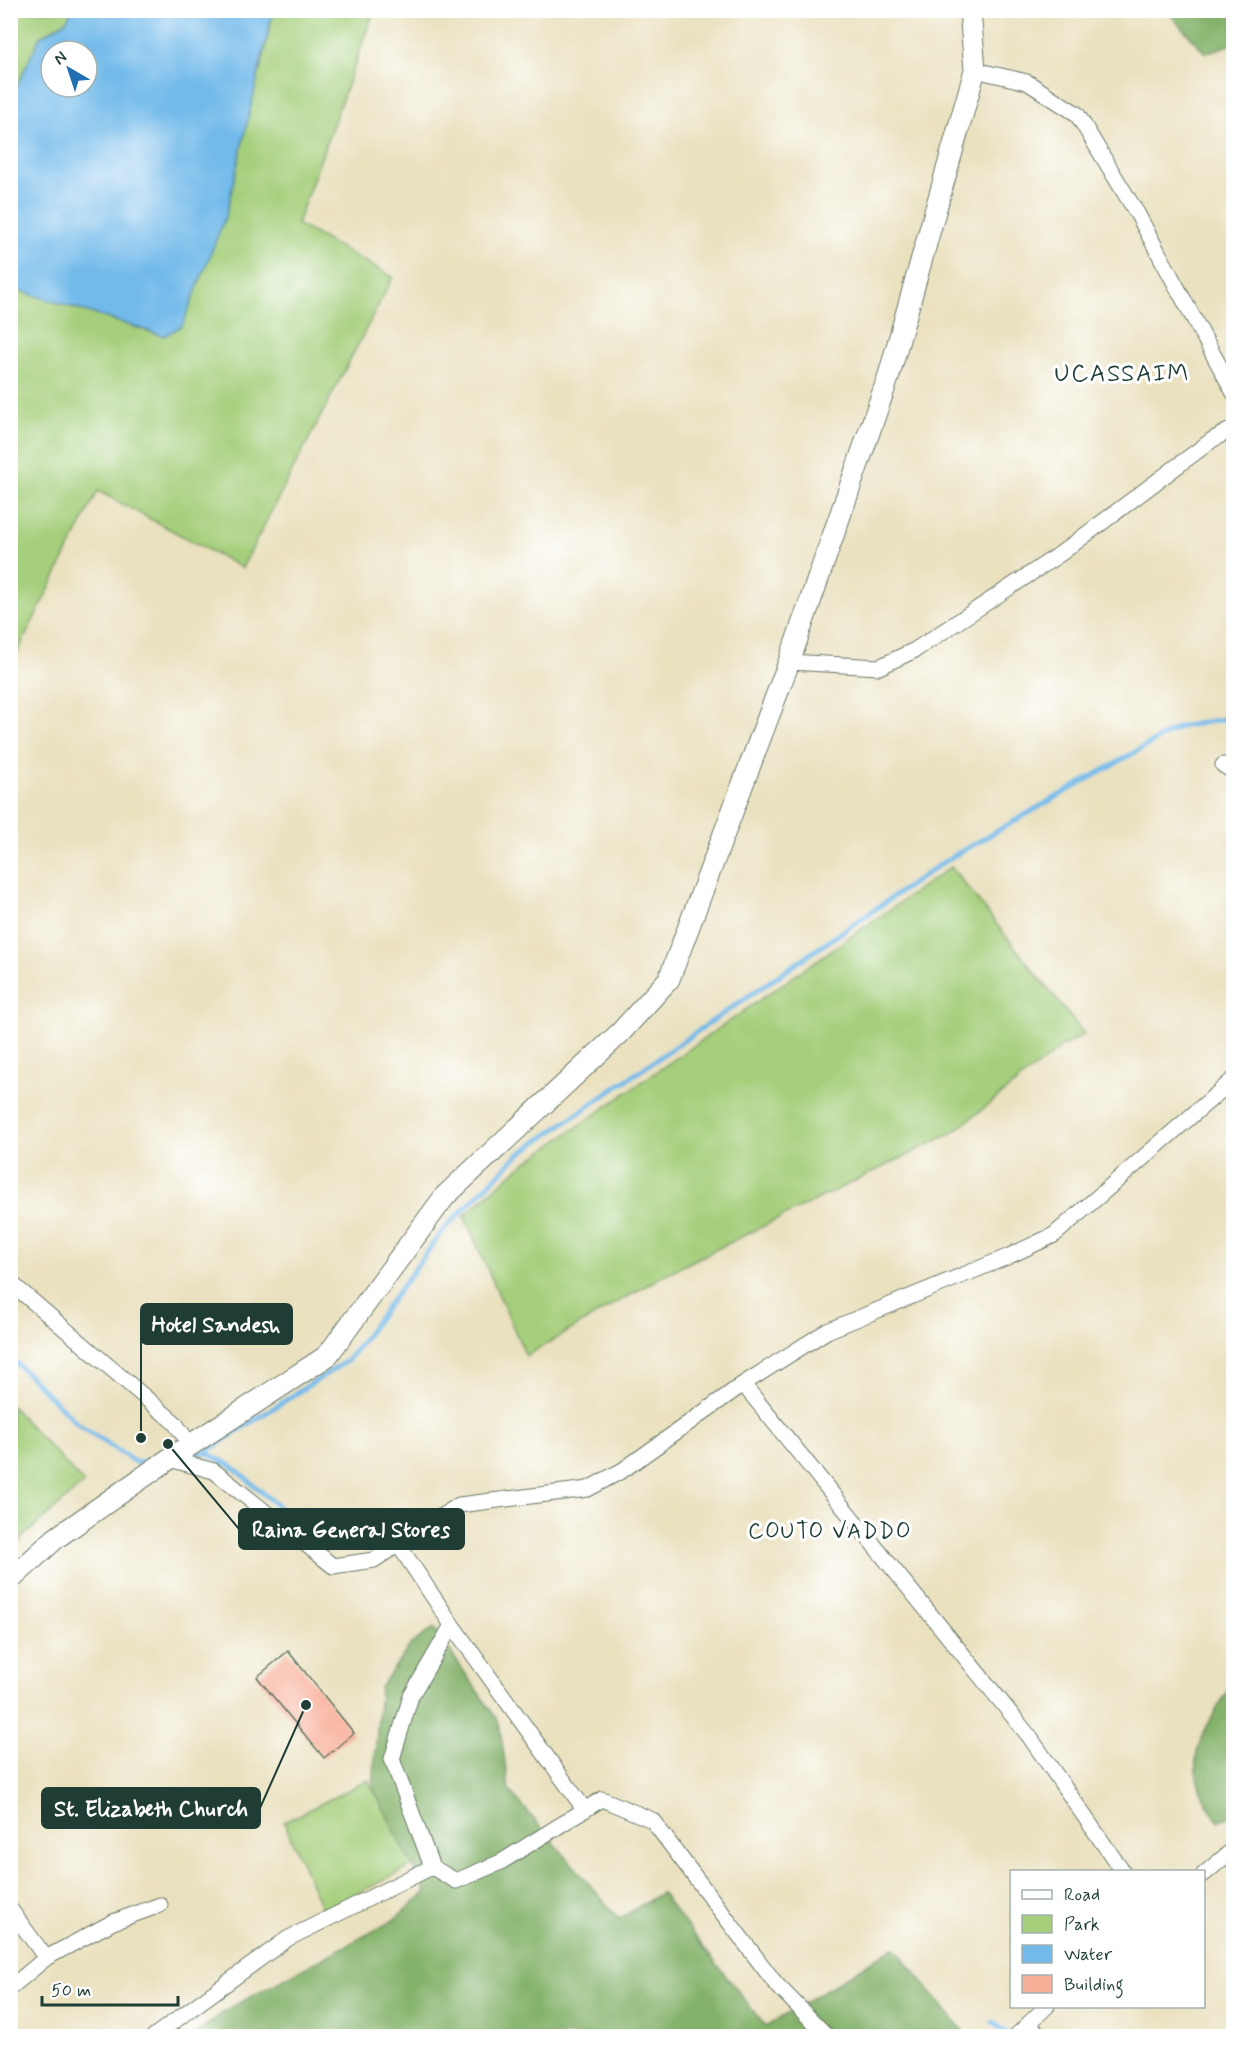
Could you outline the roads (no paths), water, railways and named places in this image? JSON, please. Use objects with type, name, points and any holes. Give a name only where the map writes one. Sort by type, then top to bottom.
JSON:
[{"type":"street","points":[[10,1580],[57,1538],[327,1356],[445,1196],[620,1033],[669,980],[789,662],[889,375],[975,70],[970,10]]},
{"type":"street","points":[[975,70],[1027,82],[1077,114],[1138,215],[1233,393]]},
{"type":"street","points":[[789,662],[879,667],[915,650],[1060,554],[1212,440],[1233,428]]},
{"type":"street","points":[[180,1453],[214,1471],[333,1566],[374,1560],[459,1505],[588,1489],[624,1470],[743,1384],[827,1331],[1007,1257],[1054,1235],[1233,1079]]},
{"type":"street","points":[[10,1282],[175,1423],[180,1453]]},
{"type":"street","points":[[743,1384],[1029,1736],[1123,1870]]},
{"type":"street","points":[[398,1544],[452,1625],[585,1810]]},
{"type":"street","points":[[452,1625],[411,1696],[392,1759],[432,1867],[456,1881],[501,1862],[602,1799],[652,1820],[776,1984],[827,2037]]},
{"type":"street","points":[[1205,1872],[1233,1849]]},
{"type":"street","points":[[154,2037],[287,1939],[432,1867]]},
{"type":"street","points":[[10,1988],[46,1958],[113,1922],[160,1905]]},
{"type":"street","points":[[10,1909],[46,1958]]},
{"type":"street","points":[[1016,2037],[1046,2008]]},
{"type":"street","points":[[1029,2023],[1039,2037]]},
{"type":"water","points":[[72,10],[273,11],[226,215],[182,326],[164,336],[11,288],[11,99],[39,39],[39,99],[99,99],[99,39],[39,39],[66,21]]},
{"type":"waterway","points":[[192,1454],[205,1452],[348,1360],[444,1229],[519,1154],[948,859],[1179,727],[1234,717]]},
{"type":"waterway","points":[[10,1357],[78,1424],[136,1463],[153,1460]]},
{"type":"waterway","points":[[205,1452],[232,1466],[327,1549],[368,1539]]},
{"type":"waterway","points":[[993,2022],[1009,2036]]},
{"type":"place","name":"Hotel Sandesh","points":[[141,1438]]},
{"type":"place","name":"Raina General Stores","points":[[168,1444]]},
{"type":"place","name":"St. Elizabeth Church","points":[[306,1705]]},
{"type":"district","name":"UCASSAIM","points":[[1122,374]]},
{"type":"district","name":"COUTO VADDO","points":[[830,1532]]}]
